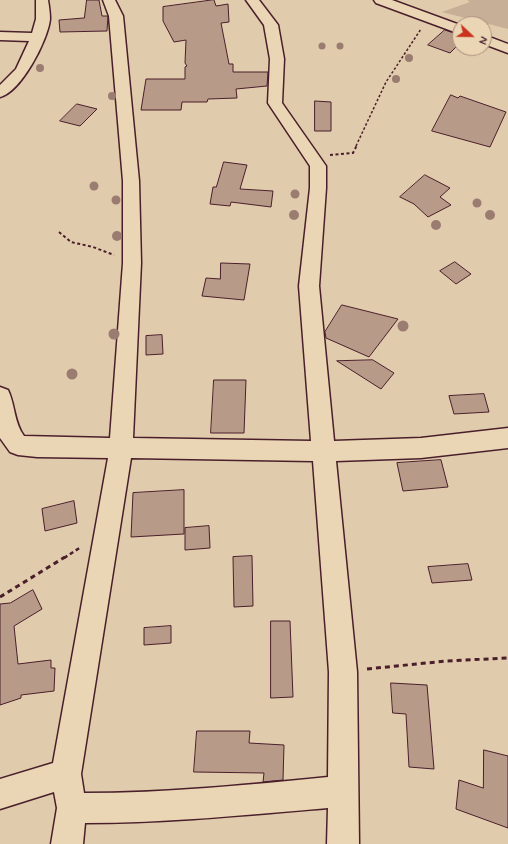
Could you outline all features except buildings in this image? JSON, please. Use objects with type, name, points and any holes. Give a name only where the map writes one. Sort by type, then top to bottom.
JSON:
[{"type":"street","points":[[0,93],[22,71],[38,36],[43,20],[42,0]]},
{"type":"street","points":[[67,844],[72,808],[66,774],[121,448],[132,263],[131,180],[116,16],[109,0]]},
{"type":"street","points":[[252,0],[271,25],[277,59],[275,103],[318,166],[318,188],[309,286],[343,672],[344,844]]},
{"type":"street","points":[[380,0],[452,27]]},
{"type":"street","points":[[0,36],[38,36]]},
{"type":"street","points":[[492,42],[508,49]]},
{"type":"street","points":[[0,396],[5,434],[18,445],[37,447],[324,451],[421,448],[508,438]]},
{"type":"street","points":[[0,794],[66,774]]},
{"type":"street","points":[[72,808],[124,808],[216,803],[344,791]]},
{"type":"path","points":[[318,166],[326,155],[352,153],[386,82],[418,34],[430,19]]},
{"type":"path","points":[[59,232],[63,237],[74,244],[92,246],[132,263]]},
{"type":"path","points":[[0,597],[106,532]]},
{"type":"path","points":[[343,672],[446,661],[508,658]]},
{"type":"shaded area","points":[[467,0],[508,0],[508,29],[492,25],[492,16],[458,16],[442,12],[470,2]]}]
